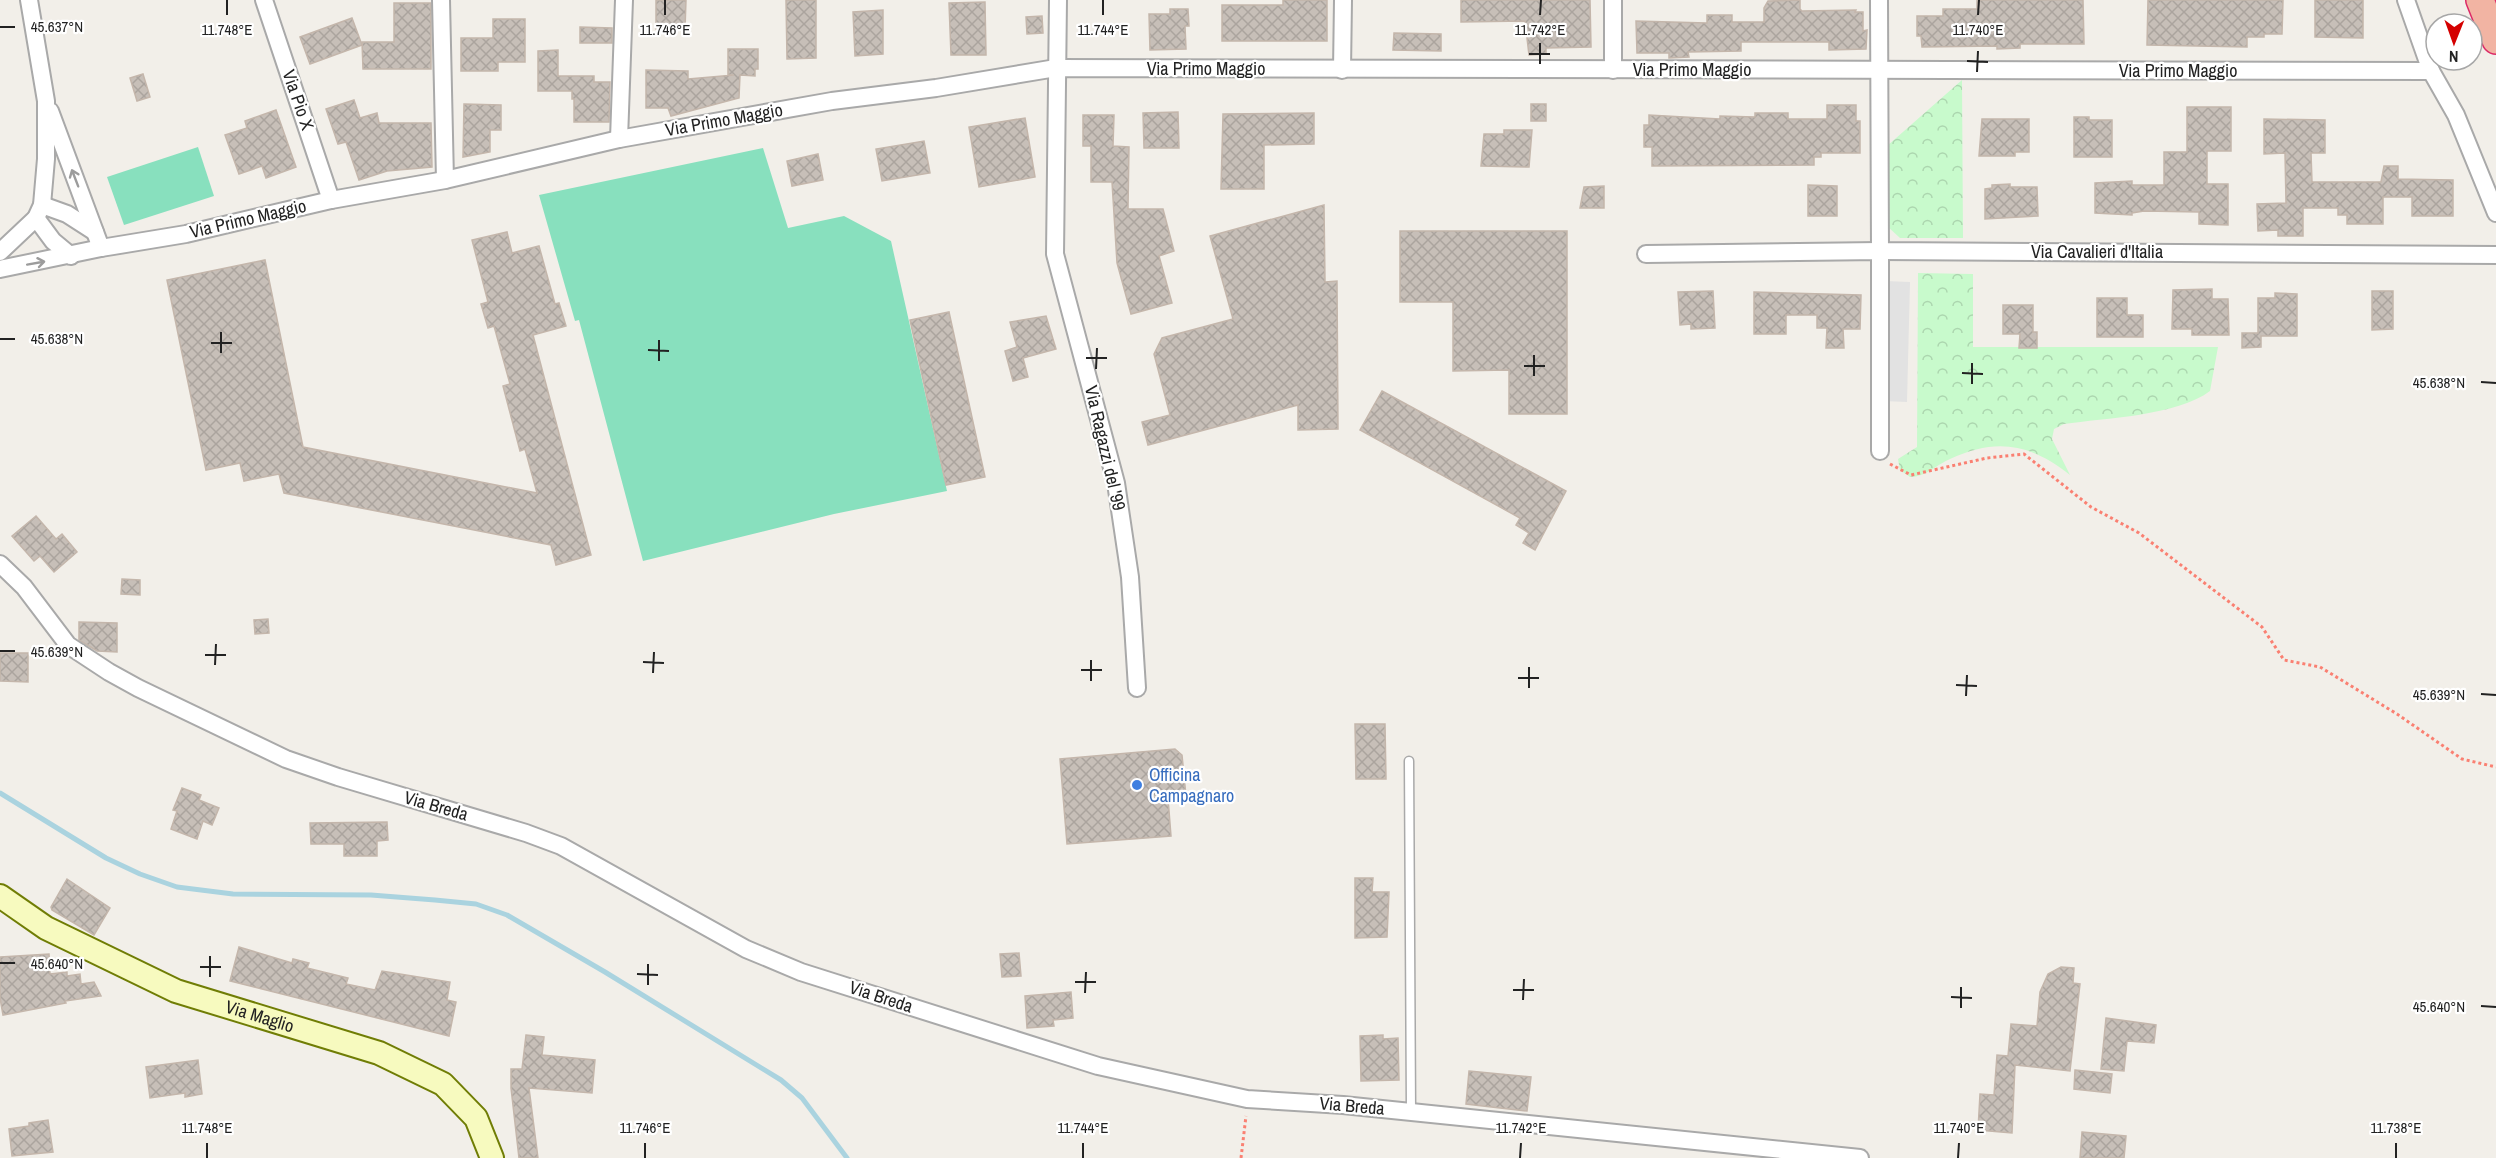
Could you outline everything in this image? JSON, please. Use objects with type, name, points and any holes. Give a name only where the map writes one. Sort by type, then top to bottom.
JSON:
[{"type":"highway","points":[[2480,0],[2496,40]]},
{"type":"highway","points":[[2490,0],[2496,12]]},
{"type":"main road","name":"Via Maglio","points":[[0,896],[46,928],[176,991],[379,1053],[443,1084],[476,1118],[492,1158]]},
{"type":"street","points":[[29,0],[46,101],[46,159],[39,212],[53,241],[72,256]]},
{"type":"street","name":"Via Pio X","points":[[264,0],[331,200]]},
{"type":"street","points":[[441,0],[445,180]]},
{"type":"street","points":[[619,139],[624,0]]},
{"type":"street","name":"Via Ragazzi del '99","points":[[1058,0],[1055,254],[1116,483],[1130,577],[1137,688]]},
{"type":"street","points":[[1342,70],[1343,0]]},
{"type":"street","points":[[1612,70],[1613,0]]},
{"type":"street","points":[[1879,0],[1880,451]]},
{"type":"street","points":[[2406,0],[2424,51]]},
{"type":"street","name":"Via Primo Maggio","points":[[0,269],[72,256],[98,241],[186,234],[331,200],[445,180],[619,139],[832,101],[936,88],[1056,68],[2424,71]]},
{"type":"street","points":[[2432,72],[2456,115],[2496,213]]},
{"type":"street","points":[[46,101],[98,241]]},
{"type":"street","points":[[0,252],[39,212],[67,214],[98,241]]},
{"type":"street","name":"Via Cavalieri d'Italia","points":[[1646,254],[1880,251],[2496,255]]},
{"type":"street","name":"Via Breda","points":[[0,564],[24,587],[68,645],[79,654],[138,687],[286,759],[338,777],[526,832],[561,846],[746,949],[801,972],[1098,1066],[1247,1099],[1411,1112],[1860,1158]]},
{"type":"lane","points":[[1409,761],[1411,1112]]},
{"type":"path","points":[[1880,451],[1892,467],[1911,475],[1987,458],[2024,454],[2091,507],[2139,533],[2262,627],[2284,660],[2320,667],[2397,714],[2462,759],[2496,767]]},
{"type":"path","points":[[1241,1158],[1247,1099]]},
{"type":"green space","points":[[1962,80],[1963,238],[1900,238],[1887,226],[1887,146]]},
{"type":"green space","points":[[198,147],[214,196],[124,225],[107,177]]},
{"type":"green space","points":[[763,148],[788,228],[844,216],[891,241],[947,491],[834,514],[643,561],[579,320],[575,321],[539,195]]},
{"type":"green space","points":[[1918,273],[1973,274],[1973,347],[2218,347],[2210,391],[2179,406],[2160,411],[2064,424],[2054,429],[2052,439],[2070,475],[2041,456],[2013,447],[1998,446],[1967,452],[1945,461],[1926,473],[1910,477],[1900,470],[1898,459],[1917,447]]},
{"type":"shaded area","points":[[1885,281],[1910,282],[1907,402],[1883,401]]},
{"type":"building","points":[[656,0],[686,0],[685,29],[656,29]]},
{"type":"building","points":[[786,0],[816,0],[816,58],[787,59]]},
{"type":"building","points":[[1283,0],[1327,0],[1327,41],[1222,41],[1222,5],[1283,5]]},
{"type":"building","points":[[1461,0],[1590,0],[1591,47],[1546,48],[1546,54],[1529,55],[1525,21],[1461,22]]},
{"type":"building","points":[[1800,0],[1802,11],[1856,10],[1855,12],[1863,12],[1863,31],[1867,30],[1866,49],[1829,50],[1829,42],[1741,42],[1741,51],[1688,52],[1689,57],[1669,58],[1669,53],[1637,53],[1636,21],[1707,23],[1707,15],[1732,15],[1732,22],[1764,22],[1764,8],[1768,1]]},
{"type":"building","points":[[1977,0],[2083,0],[2084,44],[2020,44],[2020,48],[1997,49],[1997,46],[1922,47],[1921,36],[1917,36],[1917,16],[1943,16],[1943,9],[1977,9]]},
{"type":"building","points":[[2148,0],[2283,0],[2282,34],[2247,37],[2247,47],[2147,45]]},
{"type":"building","points":[[2315,0],[2363,0],[2363,38],[2315,37]]},
{"type":"building","points":[[985,2],[986,55],[951,55],[949,3]]},
{"type":"building","points":[[394,3],[431,3],[431,69],[363,69],[362,42],[394,42]]},
{"type":"building","points":[[1170,9],[1188,9],[1189,26],[1185,26],[1186,49],[1150,50],[1149,14],[1170,14]]},
{"type":"building","points":[[883,10],[883,54],[855,56],[853,12]]},
{"type":"building","points":[[1042,16],[1043,33],[1027,34],[1026,17]]},
{"type":"building","points":[[352,18],[362,45],[310,64],[300,37]]},
{"type":"building","points":[[493,19],[525,19],[525,62],[498,62],[498,71],[461,71],[461,38],[493,38]]},
{"type":"building","points":[[580,27],[612,28],[612,43],[580,43]]},
{"type":"building","points":[[1394,33],[1441,34],[1441,51],[1393,50]]},
{"type":"building","points":[[728,49],[758,49],[758,69],[755,69],[755,76],[740,75],[739,98],[671,116],[668,108],[646,108],[646,70],[688,71],[688,79],[734,75],[728,75]]},
{"type":"building","points":[[558,50],[558,76],[594,76],[594,82],[610,82],[609,122],[574,122],[572,91],[538,91],[538,51]]},
{"type":"building","points":[[143,74],[150,97],[137,101],[130,78]]},
{"type":"building","points":[[354,100],[360,118],[377,113],[379,123],[431,123],[432,167],[387,171],[359,180],[346,142],[338,144],[326,109]]},
{"type":"building","points":[[464,104],[501,105],[501,130],[490,130],[490,152],[463,157]]},
{"type":"building","points":[[1531,104],[1546,104],[1546,121],[1531,121]]},
{"type":"building","points":[[1827,105],[1856,105],[1856,121],[1860,121],[1860,153],[1821,153],[1821,157],[1814,157],[1814,165],[1652,166],[1652,147],[1644,147],[1644,125],[1649,125],[1649,115],[1720,119],[1720,116],[1755,117],[1755,113],[1788,113],[1788,119],[1827,119]]},
{"type":"building","points":[[2187,107],[2231,107],[2231,151],[2207,151],[2207,184],[2228,184],[2228,225],[2199,224],[2199,212],[2144,211],[2132,213],[2132,215],[2095,213],[2095,183],[2132,181],[2132,185],[2164,185],[2164,152],[2187,152]]},
{"type":"building","points":[[276,110],[296,167],[266,178],[262,166],[239,174],[225,135],[247,128],[245,121]]},
{"type":"building","points":[[1178,112],[1179,148],[1144,148],[1143,113]]},
{"type":"building","points":[[1314,113],[1314,144],[1264,145],[1264,189],[1221,189],[1223,114]]},
{"type":"building","points":[[1083,115],[1114,115],[1113,146],[1129,147],[1128,209],[1163,209],[1174,251],[1159,256],[1172,303],[1131,314],[1117,263],[1112,182],[1091,182],[1091,146],[1083,146]]},
{"type":"building","points":[[2074,117],[2089,117],[2089,120],[2112,120],[2112,157],[2074,157]]},
{"type":"building","points":[[1025,118],[1035,177],[979,187],[969,127]]},
{"type":"building","points":[[1982,119],[2029,119],[2029,152],[2015,152],[2015,156],[1979,156]]},
{"type":"building","points":[[2264,119],[2325,120],[2325,153],[2311,153],[2312,182],[2381,182],[2384,166],[2398,166],[2398,179],[2453,180],[2453,216],[2412,216],[2412,197],[2383,197],[2383,224],[2347,224],[2347,215],[2338,215],[2338,208],[2303,208],[2303,236],[2278,236],[2278,230],[2258,231],[2257,204],[2286,203],[2285,153],[2264,154]]},
{"type":"building","points":[[1504,130],[1532,130],[1529,167],[1481,166],[1484,134],[1504,134]]},
{"type":"building","points":[[924,141],[930,173],[882,181],[876,149]]},
{"type":"building","points":[[818,154],[823,180],[792,186],[787,161]]},
{"type":"building","points":[[2010,184],[2010,187],[2037,187],[2038,216],[1985,219],[1985,189],[1992,188],[1992,185]]},
{"type":"building","points":[[1808,185],[1837,186],[1837,216],[1808,216]]},
{"type":"building","points":[[1604,186],[1604,208],[1580,208],[1584,187]]},
{"type":"building","points":[[1324,205],[1325,282],[1337,281],[1338,429],[1298,430],[1298,405],[1148,445],[1142,422],[1170,415],[1154,354],[1162,338],[1233,319],[1210,236]]},
{"type":"building","points":[[1400,231],[1567,231],[1567,414],[1509,414],[1509,370],[1453,371],[1453,302],[1400,302]]},
{"type":"building","points":[[507,232],[512,253],[539,246],[555,304],[559,303],[566,326],[533,335],[591,555],[556,565],[551,545],[284,493],[279,474],[244,481],[240,463],[206,470],[167,280],[265,260],[303,447],[537,493],[525,449],[520,451],[503,386],[510,384],[494,326],[488,328],[481,304],[488,302],[472,240]]},
{"type":"building","points":[[2212,289],[2212,299],[2228,299],[2229,335],[2192,335],[2192,329],[2172,329],[2173,290]]},
{"type":"building","points":[[1713,291],[1715,328],[1691,329],[1691,324],[1680,325],[1678,292]]},
{"type":"building","points":[[2372,291],[2393,291],[2393,329],[2372,330]]},
{"type":"building","points":[[1754,292],[1861,295],[1860,329],[1843,329],[1844,348],[1826,348],[1827,328],[1817,328],[1817,315],[1786,315],[1786,334],[1754,334]]},
{"type":"building","points":[[2275,293],[2297,294],[2297,336],[2261,336],[2261,347],[2242,348],[2242,333],[2258,333],[2258,298],[2275,298]]},
{"type":"building","points":[[2097,298],[2127,298],[2127,315],[2143,315],[2143,337],[2097,337]]},
{"type":"building","points":[[2003,305],[2033,305],[2033,332],[2037,332],[2037,348],[2019,348],[2020,334],[2003,334]]},
{"type":"building","points":[[949,312],[985,477],[946,485],[910,320]]},
{"type":"building","points":[[1046,316],[1056,349],[1023,358],[1028,377],[1013,381],[1005,351],[1017,347],[1010,322]]},
{"type":"building","points":[[1382,391],[1566,491],[1535,550],[1523,543],[1529,533],[1516,525],[1520,518],[1360,430]]},
{"type":"building","points":[[36,516],[56,539],[62,534],[77,552],[54,572],[40,556],[34,561],[12,536]]},
{"type":"building","points":[[122,579],[140,580],[140,595],[121,594]]},
{"type":"building","points":[[268,619],[269,633],[255,634],[254,620]]},
{"type":"building","points":[[79,622],[117,623],[117,652],[97,651],[79,640]]},
{"type":"building","points":[[0,653],[28,653],[28,682],[0,681]]},
{"type":"building","points":[[1355,724],[1385,724],[1386,779],[1356,779]]},
{"type":"building","points":[[1175,749],[1182,755],[1186,796],[1168,798],[1171,836],[1067,844],[1060,759]]},
{"type":"building","points":[[182,788],[201,795],[199,800],[219,808],[212,825],[203,821],[197,839],[171,829],[177,811],[173,810]]},
{"type":"building","points":[[387,822],[388,840],[377,841],[377,856],[344,856],[344,844],[311,844],[310,823]]},
{"type":"building","points":[[1355,878],[1373,878],[1372,892],[1389,892],[1387,937],[1355,938]]},
{"type":"building","points":[[67,879],[110,908],[94,935],[52,910],[51,907]]},
{"type":"building","points":[[239,947],[292,963],[293,959],[309,963],[307,968],[348,978],[346,984],[375,990],[382,971],[450,982],[447,1000],[456,1002],[449,1036],[230,981]]},
{"type":"building","points":[[1019,953],[1021,976],[1002,977],[1000,954]]},
{"type":"building","points":[[49,954],[50,974],[67,972],[67,976],[80,974],[81,984],[94,982],[101,996],[65,1001],[66,1003],[3,1015],[0,998],[0,957]]},
{"type":"building","points":[[2061,967],[2074,968],[2073,983],[2080,984],[2070,1071],[2015,1065],[2012,1133],[1978,1130],[1980,1094],[1994,1095],[1997,1055],[2008,1056],[2011,1024],[2037,1026],[2040,992],[2048,974]]},
{"type":"building","points":[[1071,992],[1073,1018],[1053,1020],[1054,1026],[1027,1028],[1025,996]]},
{"type":"building","points":[[2106,1018],[2156,1025],[2154,1043],[2127,1041],[2124,1071],[2101,1069]]},
{"type":"building","points":[[526,1035],[544,1037],[542,1055],[595,1060],[592,1093],[529,1088],[538,1158],[519,1158],[511,1088],[511,1069],[522,1069]]},
{"type":"building","points":[[1383,1035],[1383,1039],[1398,1038],[1399,1080],[1361,1081],[1360,1036]]},
{"type":"building","points":[[198,1060],[202,1094],[185,1097],[185,1093],[150,1098],[146,1067]]},
{"type":"building","points":[[2075,1070],[2112,1074],[2110,1093],[2074,1089]]},
{"type":"building","points":[[1469,1071],[1531,1077],[1527,1111],[1466,1104]]},
{"type":"building","points":[[48,1120],[53,1152],[12,1156],[9,1129]]},
{"type":"building","points":[[2082,1132],[2126,1136],[2124,1158],[2080,1158]]},
{"type":"waterway","points":[[0,793],[106,858],[140,874],[177,887],[233,894],[371,895],[435,900],[476,904],[507,915],[781,1080],[802,1098],[847,1158]]},
{"type":"place","name":"Officina Campagnaro","points":[[1137,785]]}]
